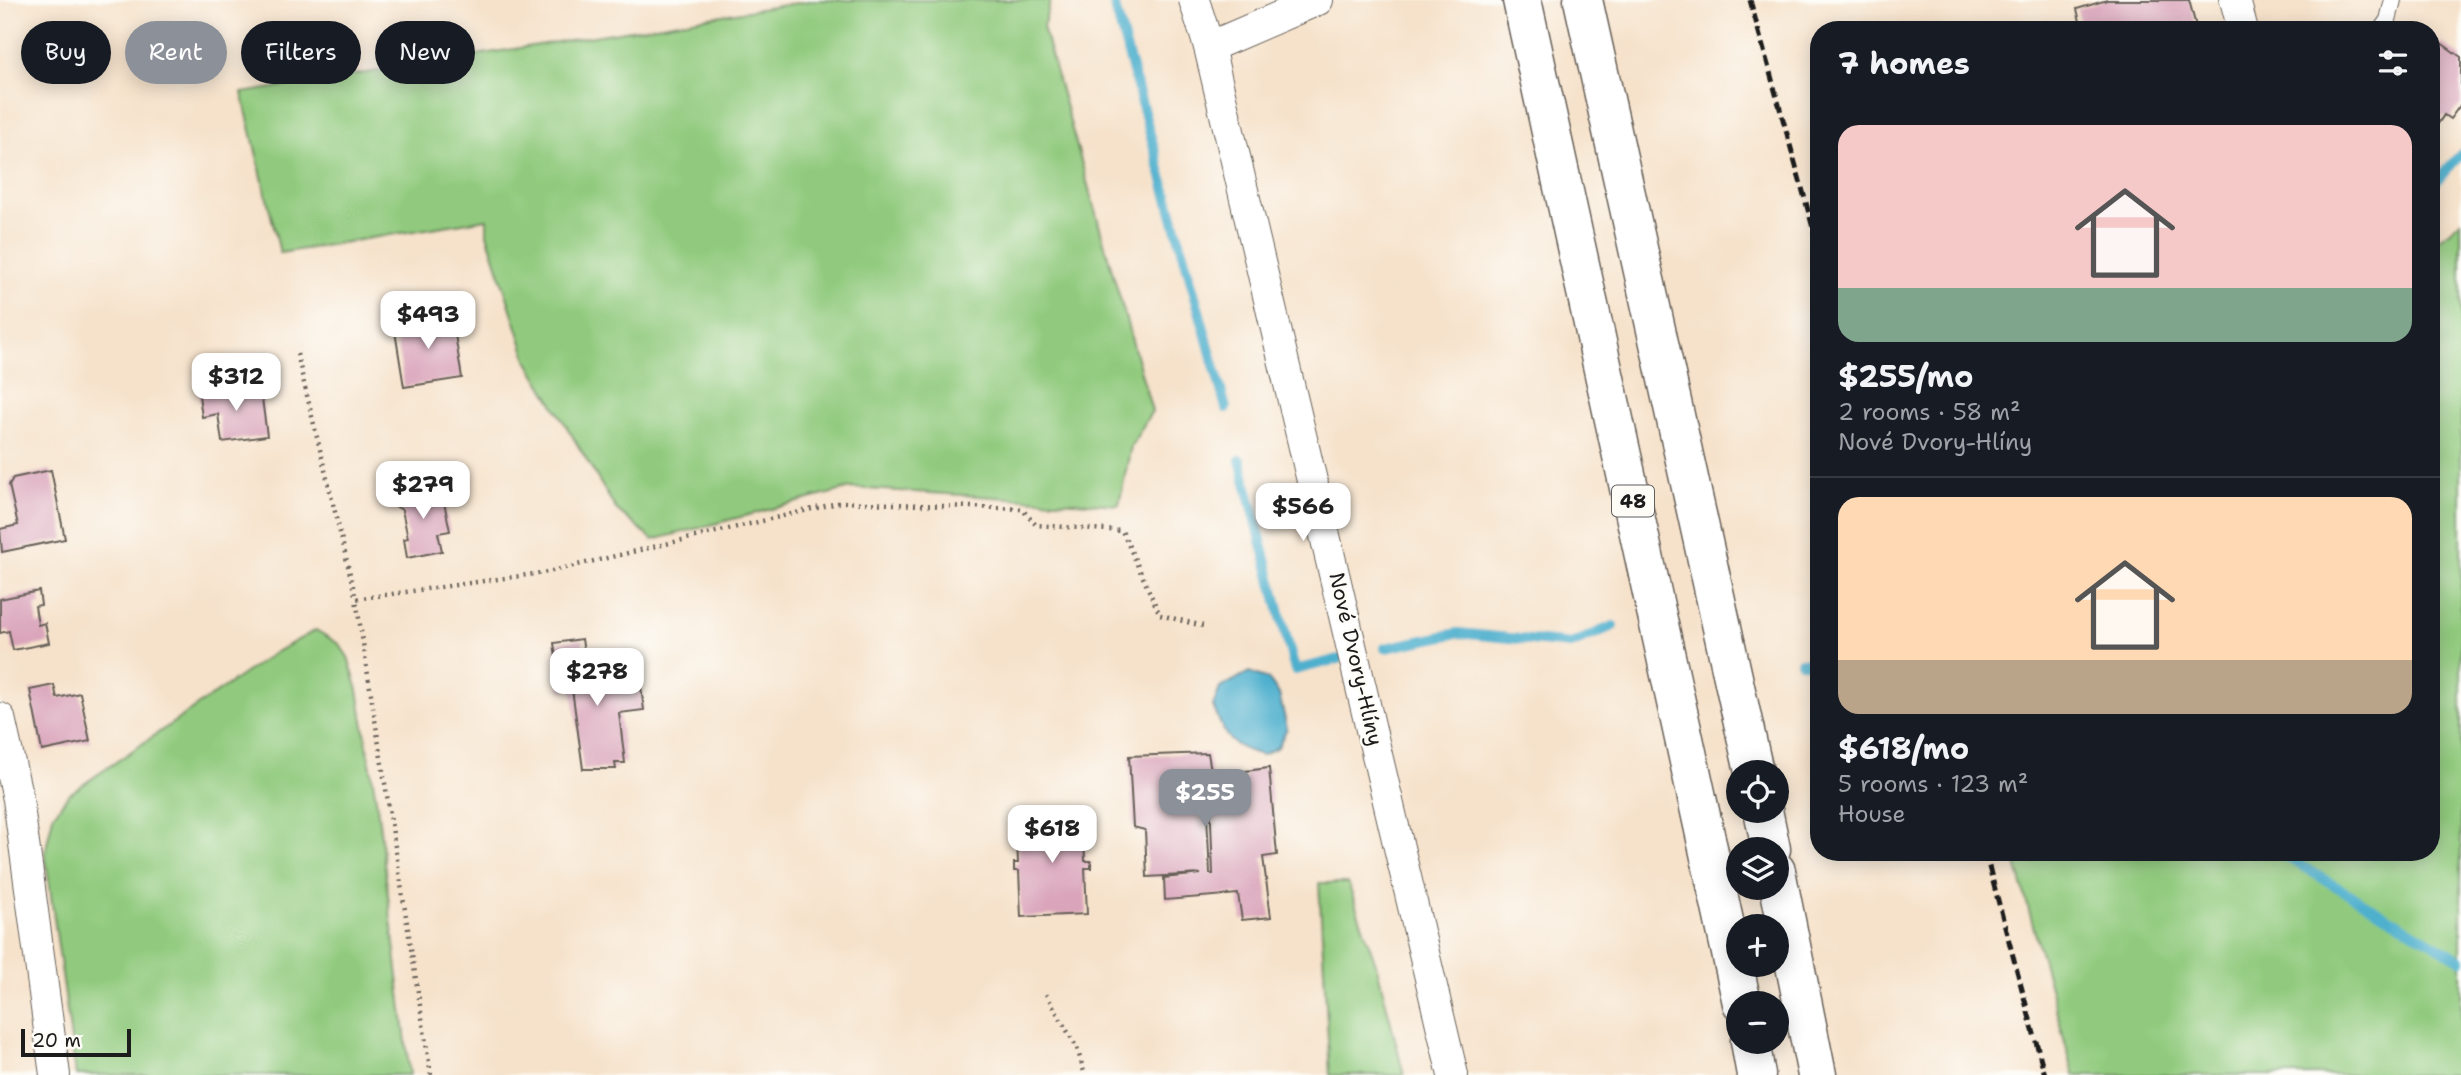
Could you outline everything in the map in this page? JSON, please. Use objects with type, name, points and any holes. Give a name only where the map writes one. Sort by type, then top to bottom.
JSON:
[{"type":"highway","name":"48","points":[[1522,0],[1739,991]]},
{"type":"highway","points":[[1583,0],[1751,760]]},
{"type":"highway","points":[[1782,900],[1817,1075]]},
{"type":"highway","points":[[1752,1054],[1756,1075]]},
{"type":"street","name":"Nové Dvory-Hlíny","points":[[1194,0],[1209,47],[1453,1075]]},
{"type":"street","points":[[1209,47],[1318,0]]},
{"type":"street","points":[[2235,0],[2241,21]]},
{"type":"street","points":[[0,718],[18,799],[55,1075]]},
{"type":"lane","points":[[2387,21],[2393,0]]},
{"type":"path","points":[[298,354],[356,599],[431,1075]]},
{"type":"path","points":[[356,599],[548,572],[842,502],[1022,509],[1036,525],[1122,531],[1160,615],[1203,626]]},
{"type":"path","points":[[1046,994],[1077,1048],[1085,1075]]},
{"type":"green space","points":[[815,0],[1051,0],[1043,27],[1152,411],[1131,446],[1119,505],[851,488],[653,540],[616,509],[528,362],[487,234],[487,219],[280,253],[242,93],[297,84],[361,84],[361,74],[375,71],[375,84],[475,84],[475,55]]},
{"type":"green space","points":[[2461,221],[2461,1075],[2074,1075],[2015,861],[2440,861],[2440,239]]},
{"type":"green space","points":[[316,630],[339,644],[348,657],[358,690],[377,805],[410,1075],[76,1075],[45,853],[53,816],[68,795],[274,653]]},
{"type":"green space","points":[[1319,883],[1348,883],[1377,967],[1404,1075],[1330,1075]]},
{"type":"water","points":[[1249,672],[1268,679],[1279,694],[1287,728],[1278,747],[1262,755],[1241,748],[1229,739],[1213,706],[1220,688]]},
{"type":"building","points":[[2107,0],[2189,0],[2195,21],[2080,21],[2077,9]]},
{"type":"building","points":[[2440,44],[2461,57],[2461,104],[2450,119],[2444,115],[2440,121]]},
{"type":"building","points":[[452,316],[462,378],[404,387],[394,325]]},
{"type":"building","points":[[242,386],[243,393],[261,391],[267,436],[222,442],[218,414],[202,417],[199,395]]},
{"type":"building","points":[[51,470],[65,539],[2,552],[0,529],[18,525],[9,485],[13,478]]},
{"type":"building","points":[[441,488],[450,531],[438,533],[442,551],[407,558],[404,539],[408,538],[402,510],[395,506],[394,498],[398,491],[407,489],[413,494]]},
{"type":"building","points":[[39,591],[41,605],[35,606],[38,625],[45,623],[49,643],[13,650],[9,631],[0,633],[0,599]]},
{"type":"building","points":[[582,639],[589,686],[640,679],[644,710],[619,713],[625,763],[615,763],[616,769],[583,769],[572,689],[561,691],[554,643]]},
{"type":"building","points":[[54,685],[57,698],[80,693],[90,741],[42,751],[30,690]]},
{"type":"building","points":[[1208,753],[1213,782],[1246,778],[1246,771],[1269,768],[1277,855],[1263,857],[1271,917],[1242,920],[1238,894],[1165,900],[1164,878],[1201,874],[1147,877],[1145,830],[1133,827],[1129,756]],"holes":[[[1206,796],[1210,796],[1213,874],[1210,874]]]},
{"type":"building","points":[[1083,814],[1085,861],[1091,861],[1091,868],[1085,868],[1087,914],[1021,917],[1019,871],[1014,871],[1014,863],[1018,863],[1016,817]]},
{"type":"waterway","points":[[1113,0],[1226,408]]},
{"type":"waterway","points":[[2440,177],[2461,154]]},
{"type":"waterway","points":[[1240,460],[1295,670],[1339,659]]},
{"type":"waterway","points":[[1385,648],[1458,633],[1571,644],[1613,626]]},
{"type":"waterway","points":[[1801,662],[1810,663]]},
{"type":"waterway","points":[[2293,861],[2461,960]]},
{"type":"railway","points":[[1750,0],[1810,217]]},
{"type":"railway","points":[[1987,861],[2045,1075]]}]
